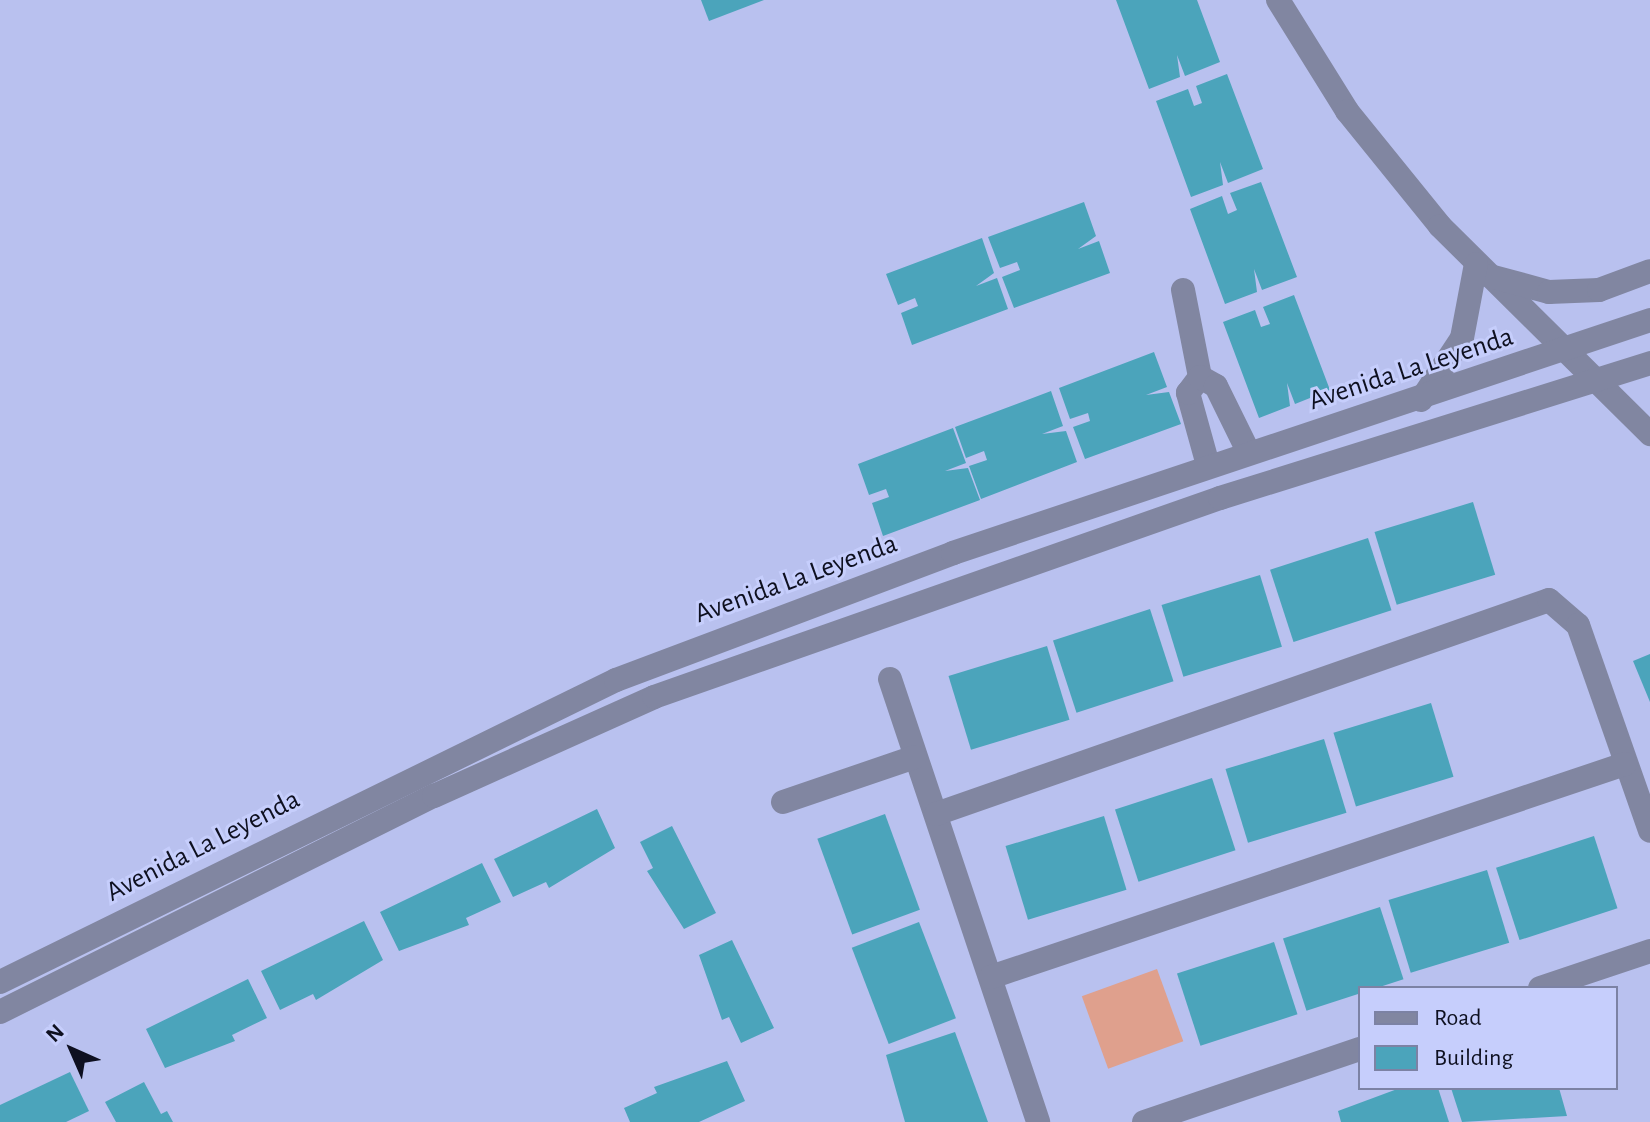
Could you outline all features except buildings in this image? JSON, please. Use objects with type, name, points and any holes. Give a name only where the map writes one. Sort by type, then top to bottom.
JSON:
[{"type":"street","points":[[1278,0],[1347,111],[1482,270],[1593,382],[1650,434]]},
{"type":"street","points":[[1482,270],[1549,292],[1599,290],[1650,271]]},
{"type":"street","points":[[1421,400],[1462,338],[1482,270]]},
{"type":"street","points":[[1183,290],[1200,377],[1188,393],[1208,465]]},
{"type":"street","name":"Avenida La Leyenda","points":[[0,982],[616,680],[1248,451],[1421,400],[1650,320]]},
{"type":"street","name":"Avenida La Leyenda","points":[[0,1012],[434,796],[654,697],[1205,503],[1650,363]]},
{"type":"street","points":[[1200,377],[1216,386],[1248,451]]},
{"type":"street","points":[[936,814],[1549,600],[1578,625],[1650,831]]},
{"type":"street","points":[[890,679],[1038,1122]]},
{"type":"street","points":[[783,802],[915,757]]},
{"type":"street","points":[[991,977],[1625,764]]},
{"type":"street","points":[[1546,986],[1650,951]]},
{"type":"street","points":[[1144,1122],[1358,1050]]},
{"type":"shaded area","points":[[1157,969],[1183,1041],[1108,1069],[1082,996]]}]
